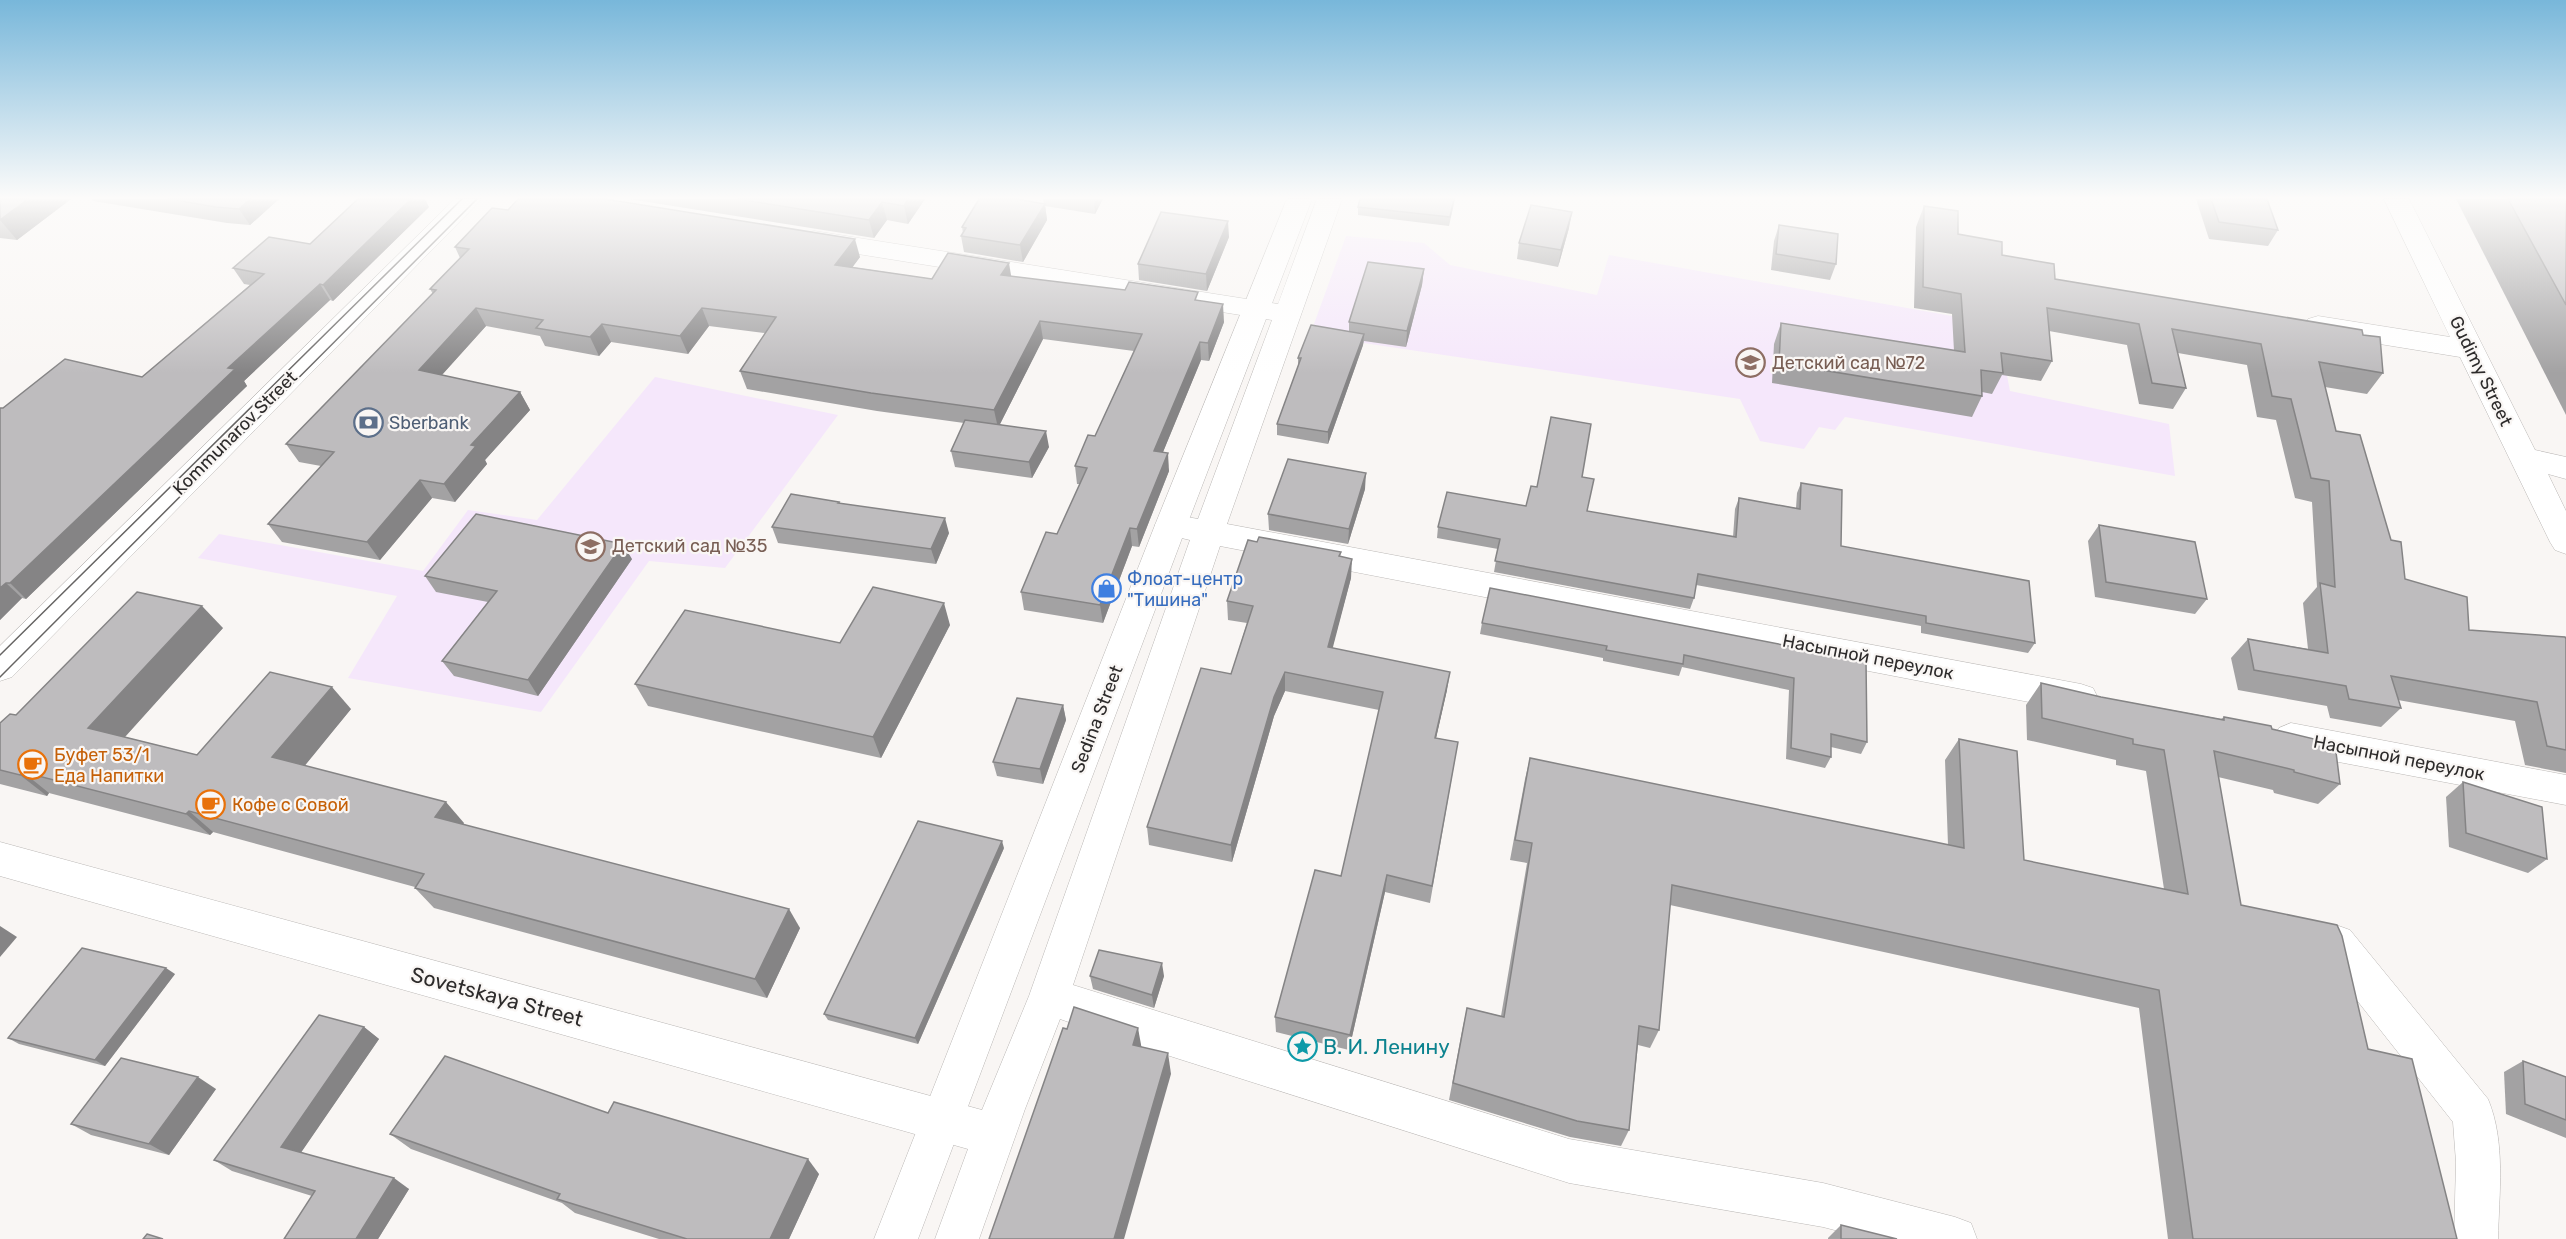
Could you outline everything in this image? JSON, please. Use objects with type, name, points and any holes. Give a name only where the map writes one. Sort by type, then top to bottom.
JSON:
[{"type":"street","name":"Kommunarov Street","points":[[0,667],[413,257]]},
{"type":"street","points":[[922,257],[1289,315]]},
{"type":"street","name":"Sedina Street","points":[[896,1239],[1171,525],[1278,257]]},
{"type":"street","points":[[957,1239],[994,1135],[1049,996],[1209,532],[1310,257]]},
{"type":"street","name":"Gudimy Street","points":[[2424,257],[2566,542]]},
{"type":"street","points":[[2296,322],[2470,349]]},
{"type":"street","points":[[2524,458],[2566,468]]},
{"type":"street","name":"Насыпной переулок","points":[[1171,525],[2108,703]]},
{"type":"street","name":"Насыпной переулок","points":[[2260,732],[2566,790]]},
{"type":"street","name":"Sovetskaya Street","points":[[0,859],[994,1135]]},
{"type":"street","points":[[2336,943],[2473,1114],[2478,1162],[2476,1239]]},
{"type":"street","points":[[1049,996],[1129,1024],[1569,1161],[1823,1205],[1955,1239]]},
{"type":"shaded area","name":"Детский сад №72","points":[[1338,257],[1440,257],[1450,265],[1597,295],[1608,257],[1619,257],[1997,324],[2010,391],[2169,424],[2175,476],[1845,417],[1835,430],[1819,427],[1804,449],[1760,441],[1740,399],[1310,335]]},
{"type":"shaded area","name":"Детский сад №35","points":[[655,377],[838,415],[725,568],[649,561],[541,712],[348,678],[397,596],[198,558],[219,534],[423,571],[468,510],[537,520]]},
{"type":"building","points":[[246,257],[352,257],[228,368],[235,369],[10,583],[0,588],[0,408],[3,408],[65,359],[142,377],[264,274],[233,268]]},
{"type":"building","points":[[461,257],[841,257],[835,265],[932,279],[946,257],[971,257],[1009,263],[1001,275],[1125,290],[1129,282],[1198,292],[1195,300],[1223,304],[1208,343],[1200,342],[1154,451],[1168,453],[1137,529],[1130,528],[1100,605],[1021,592],[1046,532],[1057,534],[1087,468],[1075,466],[1088,435],[1095,436],[1142,334],[1040,321],[994,410],[871,393],[740,371],[776,317],[702,308],[680,336],[602,324],[590,337],[536,328],[543,320],[476,308],[419,370],[520,392],[471,445],[476,446],[444,484],[420,480],[367,542],[268,524],[334,452],[286,444],[436,290],[430,289]]},
{"type":"building","points":[[1141,257],[1213,257],[1206,274],[1138,264]]},
{"type":"building","points":[[1793,257],[1836,257],[1836,264]]},
{"type":"building","points":[[1923,257],[2013,257],[2054,264],[2055,279],[2362,330],[2363,335],[2380,337],[2383,373],[2319,362],[2336,431],[2360,435],[2391,540],[2401,542],[2405,579],[2467,597],[2469,630],[2565,637],[2566,750],[2547,746],[2537,702],[2391,676],[2401,708],[2349,699],[2346,686],[2254,670],[2248,639],[2328,653],[2320,583],[2335,587],[2329,481],[2311,478],[2291,399],[2272,396],[2261,344],[2172,329],[2186,388],[2152,383],[2139,324],[2047,308],[2052,361],[2001,353],[2003,373],[1981,370],[1982,396],[1779,363],[1781,323],[1965,352],[1961,294],[1923,287]]},
{"type":"building","points":[[2540,257],[2566,257],[2566,305]]},
{"type":"building","points":[[1368,262],[1424,269],[1407,331],[1349,322]]},
{"type":"building","points":[[1311,325],[1364,334],[1328,432],[1277,424]]},
{"type":"building","points":[[1551,417],[1591,424],[1582,477],[1594,479],[1587,511],[1736,537],[1739,498],[1800,509],[1801,483],[1842,490],[1841,546],[2029,581],[2035,643],[1926,623],[1926,616],[1698,574],[1694,598],[1495,561],[1500,539],[1438,527],[1447,492],[1526,506],[1531,486],[1537,487]]},
{"type":"building","points":[[965,420],[1046,431],[1029,462],[951,451]]},
{"type":"building","points":[[1288,459],[1366,473],[1349,529],[1268,514]]},
{"type":"building","points":[[791,494],[945,518],[931,549],[772,527]]},
{"type":"building","points":[[476,514],[623,544],[528,680],[442,661],[497,591],[425,576]]},
{"type":"building","points":[[2099,525],[2195,542],[2207,599],[2106,582]]},
{"type":"building","points":[[1259,537],[1341,552],[1339,556],[1352,559],[1328,647],[1450,672],[1435,738],[1458,742],[1432,886],[1387,875],[1350,1035],[1275,1017],[1315,870],[1341,876],[1383,692],[1285,672],[1274,697],[1231,845],[1147,827],[1201,668],[1231,674],[1253,606],[1227,601],[1248,540],[1257,542]]},
{"type":"building","points":[[873,587],[944,603],[873,737],[635,684],[685,610],[840,643]]},
{"type":"building","points":[[1490,588],[1866,661],[1867,742],[1831,734],[1831,757],[1791,748],[1794,678],[1684,655],[1683,664],[1606,650],[1607,646],[1482,623]]},
{"type":"building","points":[[137,592],[202,606],[88,728],[197,755],[270,672],[332,687],[272,757],[446,802],[435,817],[789,909],[755,979],[415,888],[424,874],[189,811],[186,814],[23,772],[20,775],[0,770],[0,723],[10,714],[16,715]]},
{"type":"building","points":[[2041,683],[2101,697],[2224,720],[2224,717],[2271,726],[2272,729],[2335,744],[2340,784],[2294,772],[2294,770],[2214,751],[2241,905],[2337,925],[2342,936],[2368,1049],[2412,1059],[2457,1239],[2193,1239],[2159,990],[1672,885],[1659,1030],[1639,1026],[1629,1130],[1577,1121],[1453,1083],[1467,1008],[1504,1017],[1532,843],[1515,840],[1530,758],[1964,848],[1959,739],[2017,751],[2024,860],[2188,894],[2164,750],[2133,744],[2133,739],[2042,718]]},
{"type":"building","points":[[1017,698],[1063,705],[1040,769],[993,762]]},
{"type":"building","points":[[2463,782],[2542,807],[2547,859],[2466,833]]},
{"type":"building","points":[[918,821],[1002,841],[915,1038],[824,1014]]},
{"type":"building","points":[[82,948],[166,968],[95,1060],[8,1038]]},
{"type":"building","points":[[1099,950],[1162,963],[1152,995],[1090,976]]},
{"type":"building","points":[[1074,1007],[1138,1028],[1133,1045],[1168,1053],[1114,1239],[989,1239],[1063,1028],[1067,1029]]},
{"type":"building","points":[[319,1015],[364,1027],[281,1147],[394,1178],[356,1239],[284,1239],[315,1191],[214,1160]]},
{"type":"building","points":[[445,1056],[608,1113],[614,1102],[808,1159],[770,1239],[687,1239],[557,1199],[560,1194],[390,1134]]},
{"type":"building","points":[[121,1058],[198,1077],[149,1144],[71,1124]]},
{"type":"building","points":[[2523,1061],[2566,1077],[2566,1120],[2525,1104]]},
{"type":"building","points":[[1841,1225],[1897,1239],[1841,1239]]},
{"type":"building","points":[[147,1234],[163,1239],[143,1239]]},
{"type":"tram line","points":[[0,655],[403,257]]},
{"type":"tram line","points":[[0,677],[419,257]]},
{"type":"place","name":"Детский сад №72","points":[[1751,363]]},
{"type":"place","name":"Sberbank","points":[[368,423]]},
{"type":"place","name":"Детский сад №35","points":[[591,546]]},
{"type":"place","name":"Флоат-центр \"Тишина\"","points":[[1106,589]]},
{"type":"place","name":"Буфет 53/1 Еда Напитки","points":[[33,765]]},
{"type":"place","name":"Кофе с Совой","points":[[211,805]]},
{"type":"place","name":"В. И. Ленину","points":[[1302,1047]]}]
